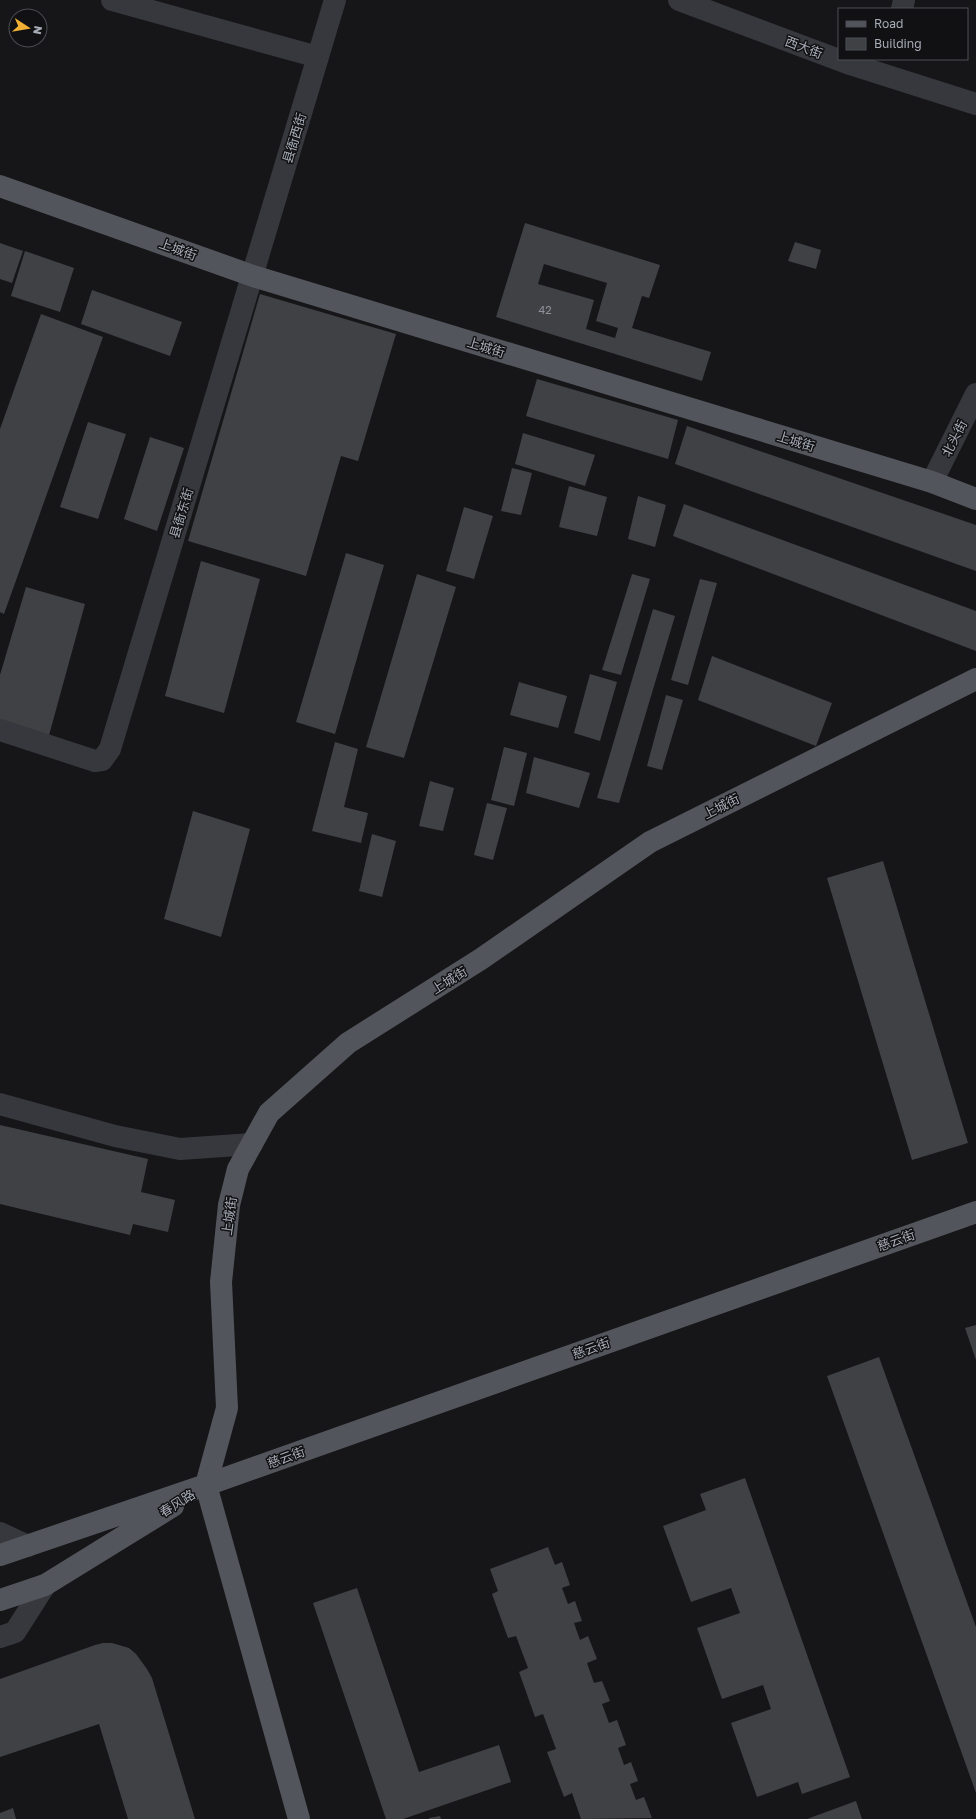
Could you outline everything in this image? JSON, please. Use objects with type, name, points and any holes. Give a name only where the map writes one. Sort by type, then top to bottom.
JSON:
[{"type":"main road","name":"上城街","points":[[0,186],[252,276],[932,482],[976,499]]},
{"type":"main road","name":"上城街","points":[[206,1485],[227,1408],[221,1282],[229,1205],[238,1169],[269,1113],[348,1043],[481,959],[650,842],[976,678]]},
{"type":"main road","name":"慈云街","points":[[206,1485],[976,1212]]},
{"type":"main road","name":"春风路","points":[[0,1555],[206,1485]]},
{"type":"main road","name":"春风路","points":[[0,1600],[45,1585],[206,1485]]},
{"type":"main road","points":[[206,1485],[299,1819]]},
{"type":"street","points":[[112,0],[318,57]]},
{"type":"street","name":"县衙西街","points":[[252,276],[335,0]]},
{"type":"street","name":"西大街","points":[[679,0],[838,60]]},
{"type":"street","name":"西大街","points":[[839,60],[847,63],[890,68],[976,104]]},
{"type":"street","name":"县衙东街","points":[[0,730],[95,761],[102,760],[110,749],[252,276]]},
{"type":"street","name":"北头街","points":[[932,482],[976,394]]},
{"type":"street","points":[[0,1104],[115,1136],[180,1149],[252,1144]]},
{"type":"street","points":[[0,1533],[28,1546]]},
{"type":"street","points":[[0,1638],[15,1632],[45,1585]]},
{"type":"building","points":[[525,223],[660,265],[649,298],[642,296],[632,328],[711,352],[702,381],[496,317]],"holes":[[[544,264],[607,283],[596,321],[618,328],[615,338],[586,329],[594,300],[538,284]]]},
{"type":"building","points":[[795,242],[821,250],[816,269],[788,261]]},
{"type":"building","points":[[0,243],[23,251],[12,283],[0,279]]},
{"type":"building","points":[[25,251],[74,268],[60,312],[11,296]]},
{"type":"building","points":[[92,290],[182,322],[170,356],[81,324]]},
{"type":"building","points":[[260,294],[396,334],[358,461],[341,456],[306,576],[188,541]]},
{"type":"building","points":[[41,314],[103,337],[4,614],[0,612],[0,429]]},
{"type":"building","points":[[537,379],[678,420],[668,459],[526,416]]},
{"type":"building","points":[[88,422],[126,434],[98,519],[60,507]]},
{"type":"building","points":[[687,426],[976,525],[976,571],[675,464]]},
{"type":"building","points":[[523,433],[595,455],[585,486],[515,464]]},
{"type":"building","points":[[150,437],[184,448],[157,531],[124,519]]},
{"type":"building","points":[[512,468],[532,473],[521,515],[501,511]]},
{"type":"building","points":[[569,486],[607,497],[597,536],[559,527]]},
{"type":"building","points":[[638,496],[666,505],[655,547],[628,539]]},
{"type":"building","points":[[684,504],[976,611],[976,651],[673,536]]},
{"type":"building","points":[[464,507],[493,516],[474,579],[446,571]]},
{"type":"building","points":[[346,553],[384,565],[335,734],[296,722]]},
{"type":"building","points":[[201,561],[260,579],[224,713],[165,696]]},
{"type":"building","points":[[417,574],[456,587],[404,758],[366,747]]},
{"type":"building","points":[[632,574],[650,579],[621,675],[602,670]]},
{"type":"building","points":[[700,579],[717,583],[688,685],[671,680]]},
{"type":"building","points":[[26,587],[85,604],[48,739],[0,726],[0,675]]},
{"type":"building","points":[[653,609],[675,616],[619,803],[597,798]]},
{"type":"building","points":[[712,656],[832,703],[816,746],[698,700]]},
{"type":"building","points":[[590,674],[617,682],[600,741],[574,733]]},
{"type":"building","points":[[519,682],[567,696],[558,728],[510,715]]},
{"type":"building","points":[[666,695],[683,700],[662,770],[647,766]]},
{"type":"building","points":[[335,742],[358,749],[344,807],[368,813],[361,843],[312,831]]},
{"type":"building","points":[[504,747],[527,753],[514,806],[491,800]]},
{"type":"building","points":[[534,757],[590,773],[579,808],[526,793]]},
{"type":"building","points":[[430,781],[454,788],[443,831],[419,826]]},
{"type":"building","points":[[487,803],[507,808],[493,860],[474,855]]},
{"type":"building","points":[[193,811],[250,829],[221,937],[164,919]]},
{"type":"building","points":[[372,834],[396,841],[382,897],[359,891]]},
{"type":"building","points":[[883,861],[968,1143],[912,1160],[827,878]]},
{"type":"building","points":[[0,1125],[148,1159],[141,1192],[175,1200],[168,1232],[133,1224],[130,1235],[0,1204]]},
{"type":"building","points":[[976,1325],[976,1360],[965,1328]]},
{"type":"building","points":[[879,1357],[976,1627],[976,1793],[827,1376]]},
{"type":"building","points":[[745,1478],[850,1777],[802,1794],[798,1782],[757,1797],[731,1723],[771,1709],[763,1685],[722,1699],[697,1628],[740,1613],[731,1588],[691,1602],[663,1526],[706,1510],[700,1494]]},
{"type":"building","points":[[548,1547],[555,1565],[562,1562],[570,1585],[562,1588],[568,1604],[575,1601],[582,1621],[574,1623],[580,1640],[588,1636],[597,1659],[587,1663],[594,1683],[602,1681],[610,1701],[602,1704],[609,1723],[617,1720],[626,1745],[618,1748],[624,1765],[631,1762],[638,1781],[630,1784],[636,1800],[644,1797],[652,1818],[581,1819],[572,1793],[564,1797],[547,1752],[556,1749],[543,1714],[535,1717],[519,1672],[528,1668],[516,1636],[508,1638],[492,1594],[498,1591],[490,1569]]},
{"type":"building","points":[[357,1588],[419,1772],[499,1745],[511,1782],[403,1819],[386,1819],[313,1603]]},
{"type":"building","points":[[103,1643],[112,1643],[129,1648],[136,1654],[152,1678],[195,1819],[128,1819],[99,1724],[0,1757],[0,1679]]},
{"type":"building","points":[[856,1801],[862,1819],[807,1819]]},
{"type":"building","points":[[13,1808],[16,1819],[0,1819],[0,1813]]},
{"type":"building","points":[[440,1816],[441,1819],[429,1819],[429,1818]]}]
